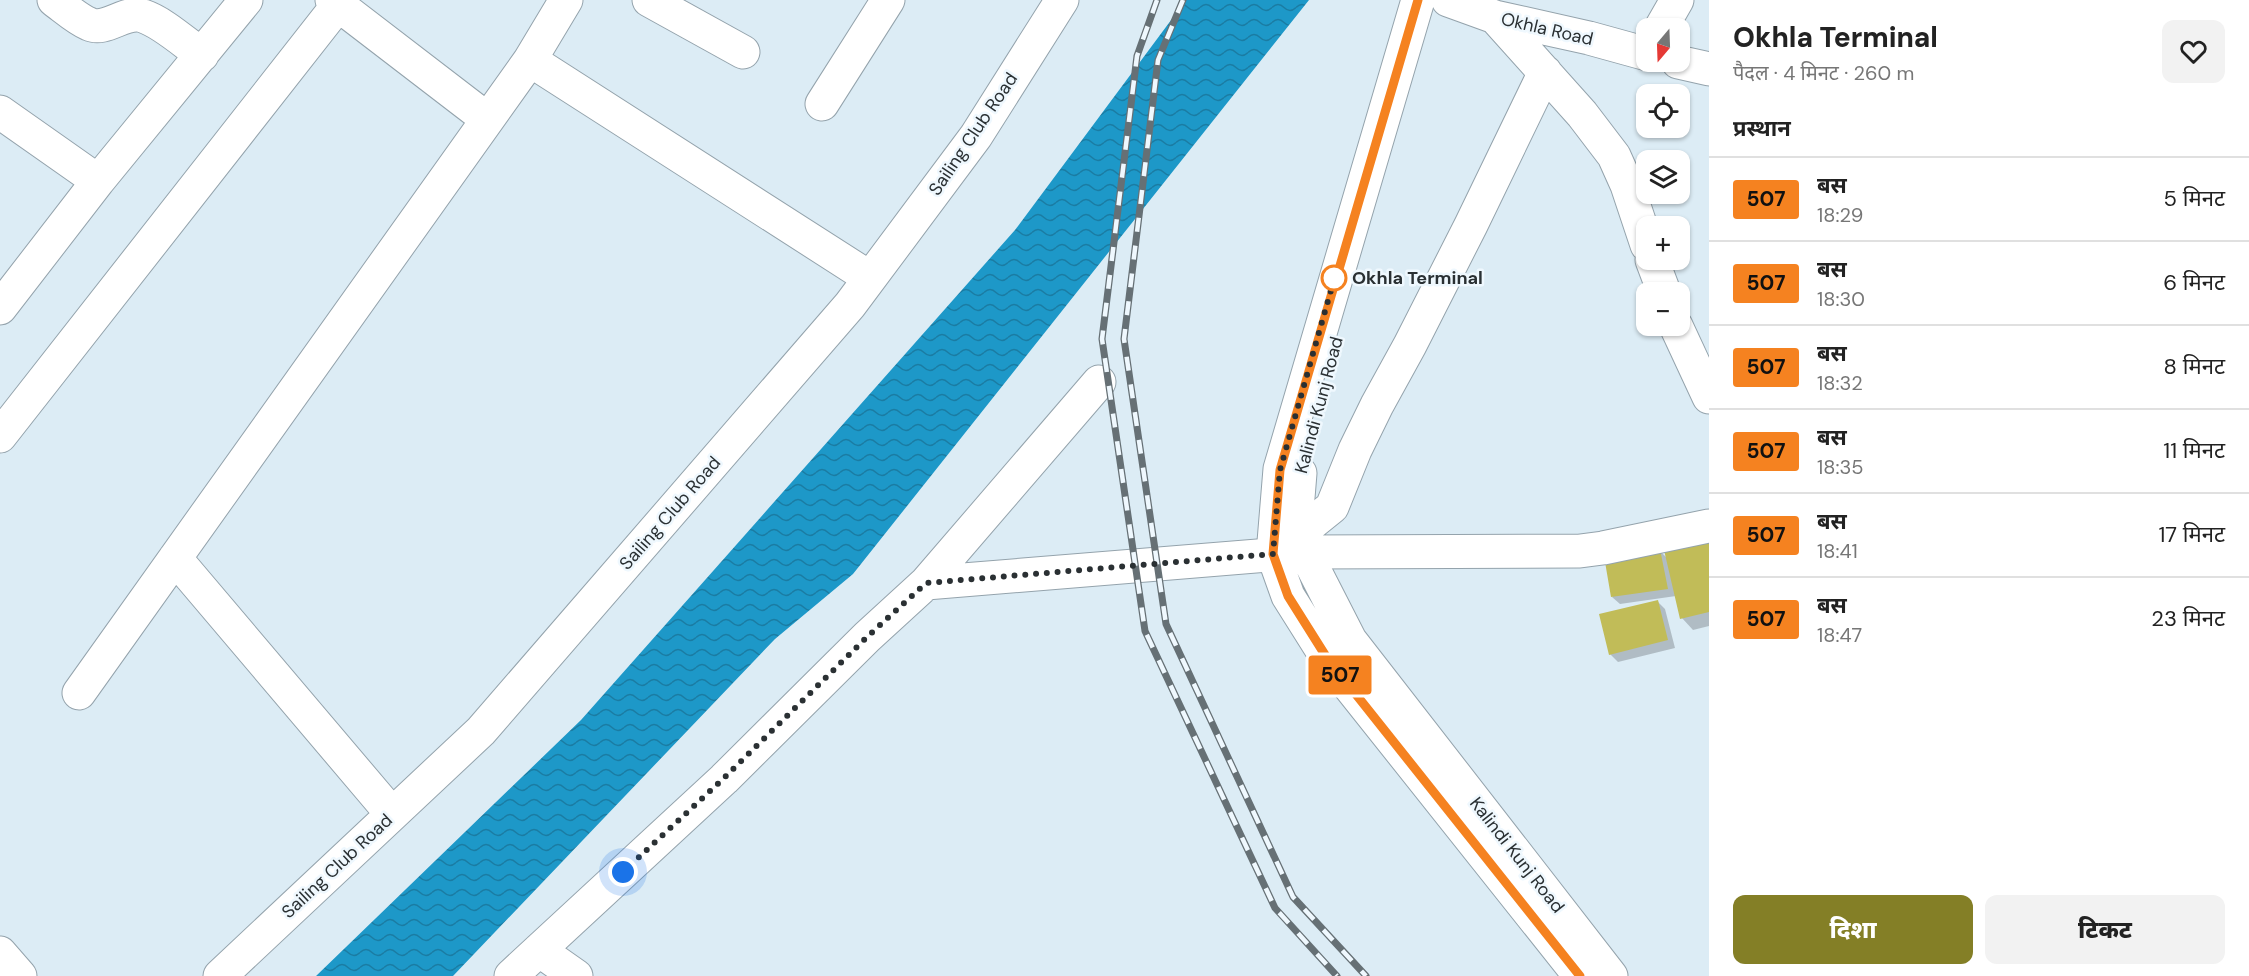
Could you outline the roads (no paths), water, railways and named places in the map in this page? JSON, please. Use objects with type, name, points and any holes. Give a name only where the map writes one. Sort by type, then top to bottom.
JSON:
[{"type":"main road","points":[[54,0],[89,24],[96,26],[135,15],[142,16],[153,21],[202,55]]},
{"type":"main road","points":[[0,308],[98,181],[246,0]]},
{"type":"main road","points":[[79,693],[530,60],[566,0]]},
{"type":"main road","points":[[649,0],[743,52]]},
{"type":"main road","points":[[822,104],[888,0]]},
{"type":"main road","name":"Sailing Club Road","points":[[220,976],[481,731],[850,305],[976,136],[1062,0]]},
{"type":"main road","name":"Kalindi Kunj Road","points":[[1418,0],[1280,470],[1293,546],[1350,640],[1611,976]]},
{"type":"main road","name":"Kalindi Kunj Road","points":[[1440,0],[1306,439],[1298,482],[1288,596],[1327,658],[1580,976]]},
{"type":"main road","name":"Okhla Road","points":[[1448,0],[1495,17],[1636,51]]},
{"type":"main road","points":[[1667,18],[1677,0]]},
{"type":"main road","points":[[0,436],[335,3],[487,119]]},
{"type":"main road","points":[[1495,17],[1582,114],[1614,156],[1637,216]]},
{"type":"main road","points":[[530,60],[870,278]]},
{"type":"main road","points":[[1690,65],[1709,69]]},
{"type":"main road","points":[[1293,546],[1332,507],[1368,423],[1471,225],[1545,72]]},
{"type":"main road","points":[[0,112],[98,181]]},
{"type":"main road","points":[[1681,336],[1709,397]]},
{"type":"main road","points":[[511,976],[723,779],[867,637],[926,583],[1099,382]]},
{"type":"main road","points":[[926,583],[1215,559],[1293,546],[1580,551],[1709,526]]},
{"type":"main road","points":[[175,558],[392,814]]},
{"type":"main road","points":[[539,950],[576,976]]},
{"type":"main road","points":[[0,953],[20,976]]},
{"type":"water","points":[[1186,0],[1309,0],[853,574],[775,639],[453,976],[316,976],[581,720],[1015,230]]},
{"type":"railway","points":[[1157,0],[1137,56],[1102,339],[1145,631],[1275,908],[1337,976]]},
{"type":"railway","points":[[1183,0],[1158,60],[1124,339],[1166,624],[1293,897],[1366,976]]},
{"type":"place","name":"Okhla Terminal","points":[[1334,278]]}]
